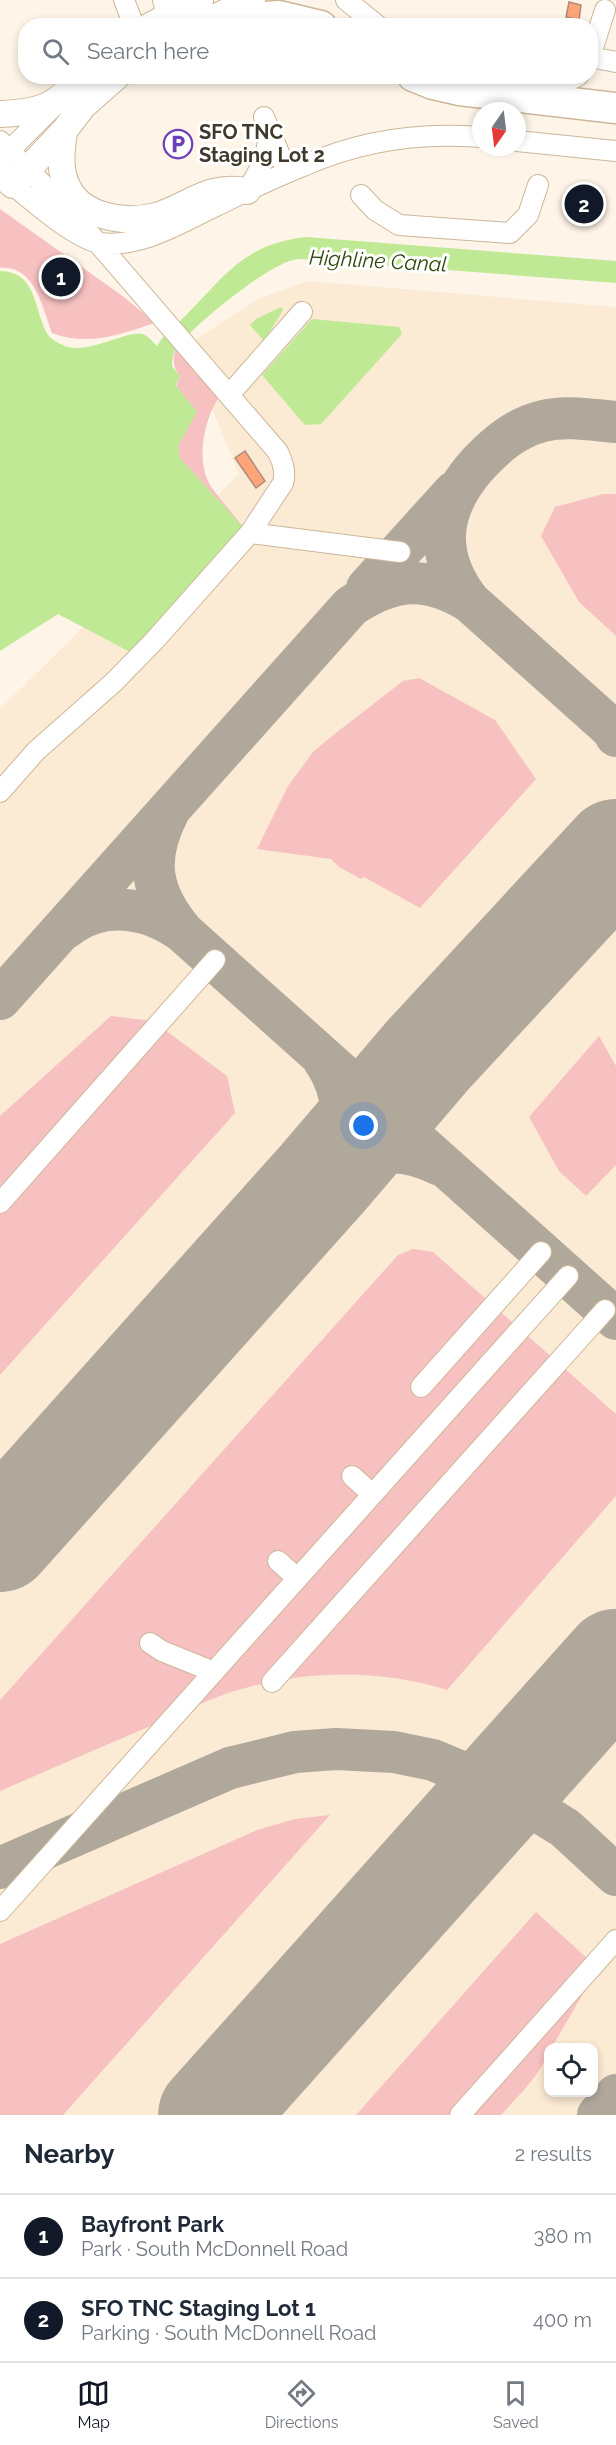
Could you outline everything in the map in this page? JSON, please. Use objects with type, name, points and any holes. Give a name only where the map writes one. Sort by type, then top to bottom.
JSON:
[{"type":"highway","points":[[202,16],[279,16],[287,18]]},
{"type":"highway","points":[[433,84],[459,90],[616,108]]},
{"type":"main road","points":[[161,17],[202,16],[252,0]]},
{"type":"main road","points":[[0,114],[44,109],[61,99],[75,84]]},
{"type":"main road","points":[[8,163],[64,131],[83,106],[108,84]]},
{"type":"main road","points":[[64,131],[61,166],[64,181],[70,193],[85,206],[105,216],[122,220],[144,218],[157,215],[215,191],[236,189],[247,191]]},
{"type":"street","points":[[124,0],[131,18]]},
{"type":"street","points":[[351,2],[369,18]]},
{"type":"street","points":[[598,34],[605,10]]},
{"type":"street","points":[[598,58],[616,62]]},
{"type":"street","points":[[0,792],[58,730],[133,664],[250,533],[283,483],[284,469],[278,452],[98,243],[76,233],[8,163],[61,99]]},
{"type":"street","points":[[247,191],[264,159],[266,123],[287,172]]},
{"type":"street","points":[[98,243],[122,242],[153,235],[287,172],[332,155],[380,142],[424,136],[472,138]]},
{"type":"street","points":[[526,142],[616,151]]},
{"type":"street","points":[[361,195],[375,210],[399,225],[510,234],[528,215],[538,185]]},
{"type":"street","points":[[229,395],[302,312]]},
{"type":"street","points":[[250,533],[399,552]]},
{"type":"street","points":[[0,1203],[215,960]]},
{"type":"street","points":[[421,1387],[541,1252]]},
{"type":"street","points":[[0,1911],[568,1276]]},
{"type":"street","points":[[272,1682],[605,1310]]},
{"type":"street","points":[[352,1476],[372,1494]]},
{"type":"street","points":[[278,1561],[297,1578]]},
{"type":"street","points":[[150,1643],[162,1651],[214,1672]]},
{"type":"street","points":[[460,2115],[616,1940]]},
{"type":"shaded area","points":[[0,209],[124,297],[155,323],[117,335],[91,339],[65,337],[52,333],[40,300],[29,280],[12,269],[0,268]]},
{"type":"shaded area","points":[[308,281],[616,307],[616,2115],[0,2115],[0,709],[239,474],[186,346],[258,299]]},
{"type":"shaded area","points":[[176,349],[219,397],[206,426],[203,448],[204,469],[214,490],[244,528],[181,484],[173,430],[173,402],[180,376],[174,363]]},
{"type":"shaded area","points":[[603,494],[616,494],[616,636],[579,602],[541,536],[555,507]]},
{"type":"shaded area","points":[[419,678],[495,720],[536,779],[420,908],[364,877],[361,879],[339,867],[331,859],[257,849],[288,786],[313,752],[403,681]]},
{"type":"shaded area","points":[[111,1016],[153,1021],[227,1076],[235,1113],[0,1375],[0,1116]]},
{"type":"shaded area","points":[[599,1036],[616,1066],[616,1165],[586,1196],[559,1171],[529,1117]]},
{"type":"shaded area","points":[[413,1249],[433,1252],[616,1414],[616,1496],[447,1690],[423,1683],[373,1676],[323,1675],[274,1681],[208,1701],[0,1791],[0,1700],[398,1255]]},
{"type":"shaded area","points":[[330,1815],[63,2115],[0,2115],[0,1944],[257,1830],[295,1819]]},
{"type":"shaded area","points":[[536,1912],[598,1968],[554,2043],[544,2043],[543,2065],[501,2115],[356,2115]]},
{"type":"water","name":"Highline Canal","points":[[306,237],[616,261],[616,283],[302,259],[293,260],[266,273],[231,298],[185,338],[176,348],[172,362],[172,366],[180,376],[176,385],[197,412],[178,446],[180,458],[244,528],[130,652],[58,614],[0,651],[0,271],[12,273],[28,285],[48,335],[61,344],[72,348],[82,348],[127,335],[143,334],[157,346],[168,332],[240,262],[268,246]]},
{"type":"water","points":[[281,307],[283,310],[264,341],[250,325],[256,319]]},
{"type":"water","points":[[312,319],[399,327],[402,334],[321,424],[305,425],[262,375]]},
{"type":"building","points":[[569,2],[581,5],[579,18],[566,17]]},
{"type":"building","points":[[245,451],[265,481],[256,488],[235,458]]},
{"type":"taxiway","points":[[616,422],[579,418],[552,419],[533,424],[508,437],[479,463],[466,480],[455,497],[445,531],[450,566],[470,602],[612,729],[616,736]]},
{"type":"taxiway","points":[[367,588],[454,492]]},
{"type":"taxiway","points":[[0,999],[351,606],[382,590],[410,583],[439,587],[470,602]]},
{"type":"taxiway","points":[[169,811],[156,845],[154,875],[164,904],[184,933],[616,1319]]},
{"type":"taxiway","points":[[66,928],[95,913],[126,910],[156,917],[184,933]]},
{"type":"taxiway","points":[[322,1179],[335,1148],[341,1119],[338,1090],[323,1059]]},
{"type":"taxiway","points":[[322,1179],[366,1157],[393,1152],[422,1157],[440,1165]]},
{"type":"taxiway","points":[[0,1868],[230,1768],[295,1752],[336,1749],[394,1752],[433,1760],[502,1789],[565,1828],[616,1875]]},
{"type":"taxiway","points":[[598,2115],[616,2095]]},
{"type":"runway","points":[[0,1539],[322,1179],[428,1055],[616,852]]},
{"type":"runway","points":[[211,2115],[616,1662]]},
{"type":"place","name":"SFO TNC Staging Lot 2","points":[[178,144]]},
{"type":"place","name":"SFO TNC Staging Lot 1","points":[[584,204]]},
{"type":"place","name":"Bayfront Park","points":[[61,277]]}]
